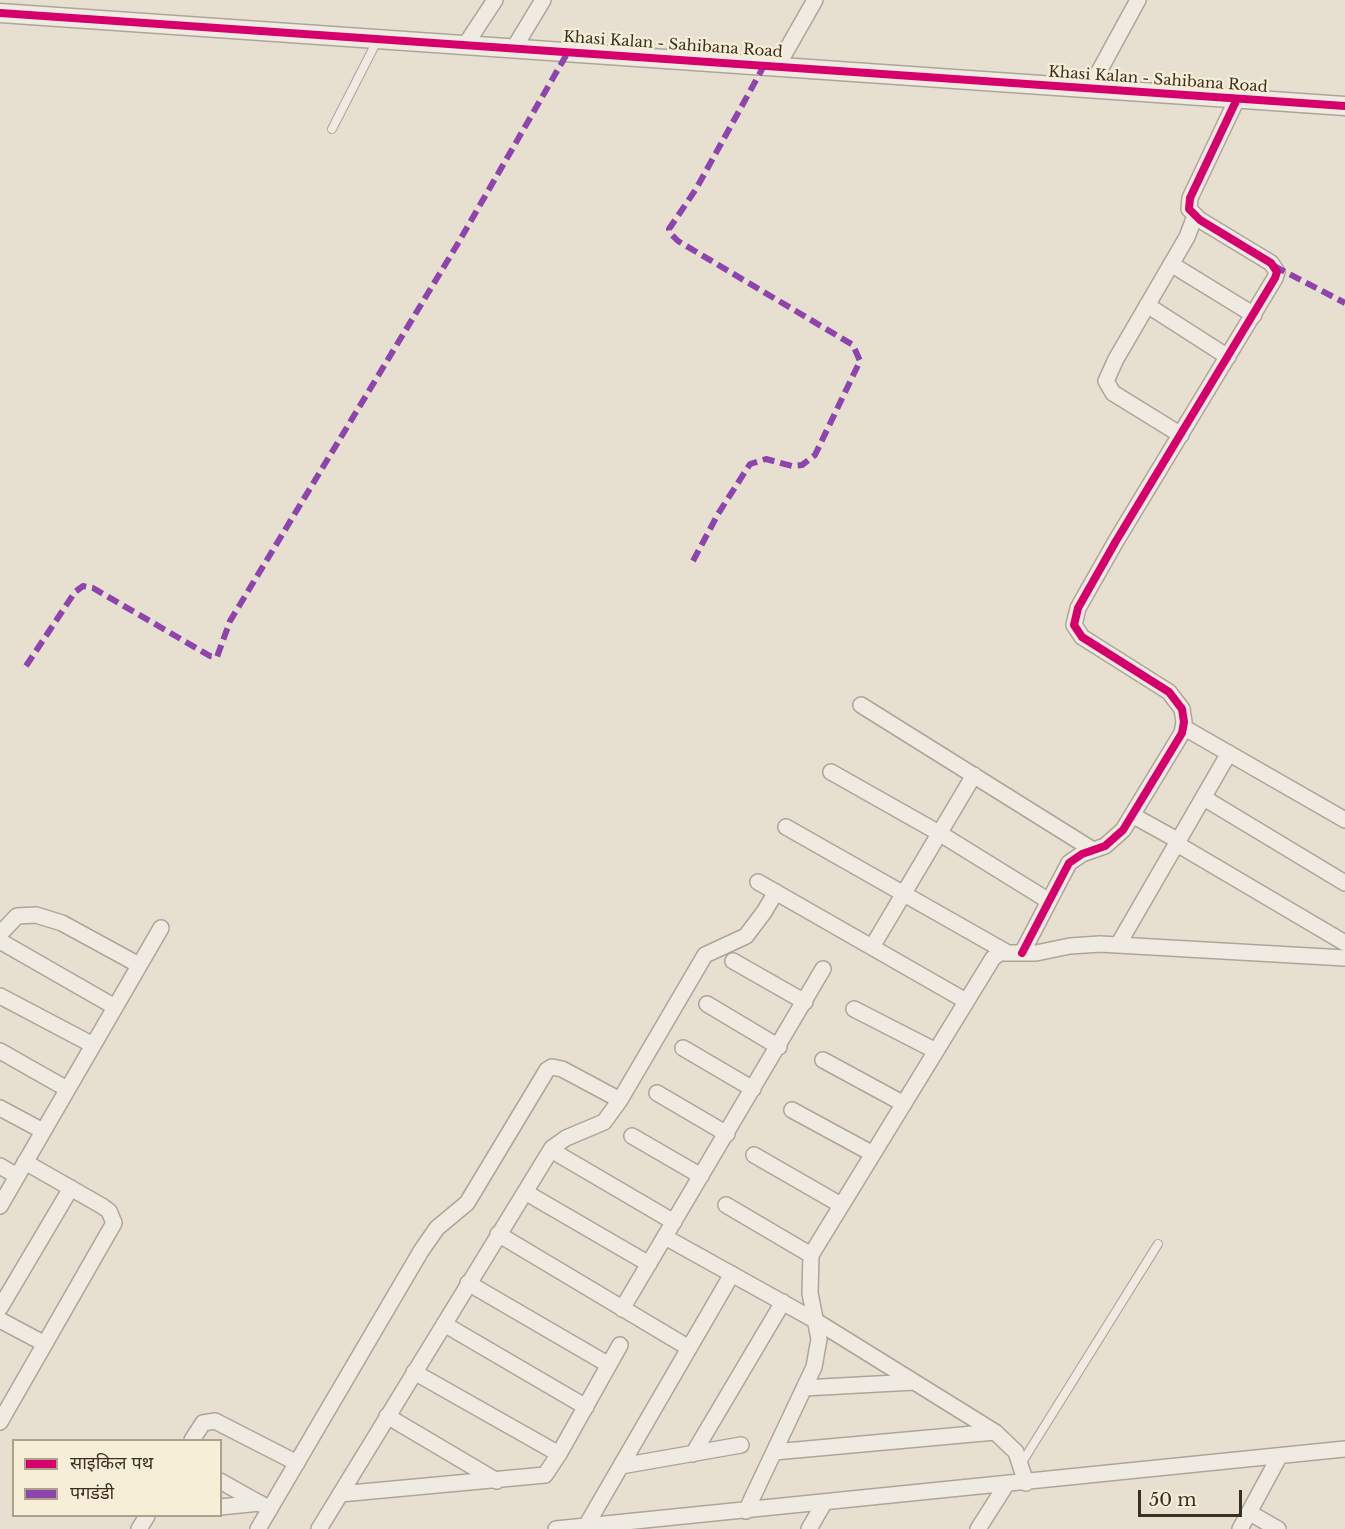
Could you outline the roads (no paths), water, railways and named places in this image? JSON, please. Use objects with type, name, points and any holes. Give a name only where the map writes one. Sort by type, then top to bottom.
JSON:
[{"type":"street","points":[[466,45],[495,0]]},
{"type":"street","points":[[514,48],[543,0]]},
{"type":"street","points":[[778,66],[815,0]]},
{"type":"street","points":[[1090,88],[1138,0]]},
{"type":"street","name":"Khasi Kalan - Sahibana Road","points":[[10,9],[466,45],[1345,106]]},
{"type":"street","points":[[1015,953],[1049,901],[1069,863],[1082,854],[1114,840],[1182,734],[1182,709],[1169,692],[1082,637],[1076,632],[1074,625],[1078,608],[1275,278],[1274,266],[1195,216],[1190,209],[1190,198],[1237,99]]},
{"type":"street","points":[[1181,435],[1113,393],[1106,381],[1195,216]]},
{"type":"street","points":[[1171,264],[1254,315]]},
{"type":"street","points":[[1147,305],[1228,357]]},
{"type":"street","points":[[861,705],[1093,850]]},
{"type":"street","points":[[1183,727],[1345,820]]},
{"type":"street","points":[[1118,945],[1229,753]]},
{"type":"street","points":[[831,772],[939,833],[1049,901]]},
{"type":"street","points":[[872,947],[974,775]]},
{"type":"street","points":[[1204,798],[1345,883]]},
{"type":"street","points":[[1132,815],[1178,842],[1344,953]]},
{"type":"street","points":[[786,828],[1015,953]]},
{"type":"street","points":[[758,882],[966,1000]]},
{"type":"street","points":[[319,1529],[551,1150],[566,1138],[604,1122],[620,1100],[705,955],[746,936],[765,912],[776,892]]},
{"type":"street","points":[[0,934],[17,916],[36,915],[80,932],[139,965]]},
{"type":"street","points":[[0,1206],[161,928]]},
{"type":"street","points":[[0,941],[115,1007]]},
{"type":"street","points":[[746,1510],[804,1388],[818,1351],[816,1321],[810,1293],[811,1255],[993,958],[1000,953],[1036,953],[1070,946],[1118,945],[1344,953]]},
{"type":"street","points":[[733,961],[805,1002]]},
{"type":"street","points":[[622,1309],[779,1047],[823,969]]},
{"type":"street","points":[[0,996],[93,1045]]},
{"type":"street","points":[[707,1004],[779,1047]]},
{"type":"street","points":[[854,1009],[936,1051]]},
{"type":"street","points":[[683,1048],[753,1089]]},
{"type":"street","points":[[0,1051],[67,1089]]},
{"type":"street","points":[[823,1060],[904,1104]]},
{"type":"street","points":[[258,1529],[265,1506],[297,1463],[421,1251],[436,1228],[467,1203],[548,1070],[552,1067],[562,1069],[620,1100]]},
{"type":"street","points":[[657,1093],[727,1134]]},
{"type":"street","points":[[0,1108],[43,1131]]},
{"type":"street","points":[[792,1110],[873,1154]]},
{"type":"street","points":[[632,1136],[701,1176]]},
{"type":"street","points":[[551,1150],[674,1222]]},
{"type":"street","points":[[754,1155],[841,1205]]},
{"type":"street","points":[[0,1166],[21,1169],[70,1188],[109,1211],[114,1223],[0,1422]]},
{"type":"street","points":[[0,1308],[70,1188]]},
{"type":"street","points":[[525,1192],[649,1263]]},
{"type":"street","points":[[726,1205],[811,1255]]},
{"type":"street","points":[[498,1234],[689,1348]]},
{"type":"street","points":[[665,1237],[816,1321],[995,1432],[1009,1443],[1021,1464],[1026,1483]]},
{"type":"street","points":[[590,1527],[621,1466],[732,1274]]},
{"type":"street","points":[[468,1283],[609,1365]]},
{"type":"street","points":[[693,1454],[783,1302]]},
{"type":"street","points":[[0,1320],[45,1344]]},
{"type":"street","points":[[444,1324],[586,1407]]},
{"type":"street","points":[[340,1494],[497,1481],[545,1474],[559,1454],[620,1345]]},
{"type":"street","points":[[414,1372],[559,1454]]},
{"type":"street","points":[[804,1388],[914,1382]]},
{"type":"street","points":[[387,1416],[497,1481]]},
{"type":"street","points":[[193,1439],[203,1423],[215,1421],[297,1463]]},
{"type":"street","points":[[774,1452],[995,1432]]},
{"type":"street","points":[[621,1466],[741,1445]]},
{"type":"street","points":[[556,1529],[639,1525],[746,1510],[1345,1449]]},
{"type":"street","points":[[1240,1529],[1279,1457]]},
{"type":"street","points":[[222,1482],[265,1506]]},
{"type":"street","points":[[978,1529],[1006,1485]]},
{"type":"street","points":[[809,1529],[824,1503]]},
{"type":"street","points":[[222,1507],[265,1506]]},
{"type":"street","points":[[1250,1513],[1278,1529]]},
{"type":"lane","points":[[332,129],[378,38]]},
{"type":"lane","points":[[1021,1464],[1158,1244]]}]
